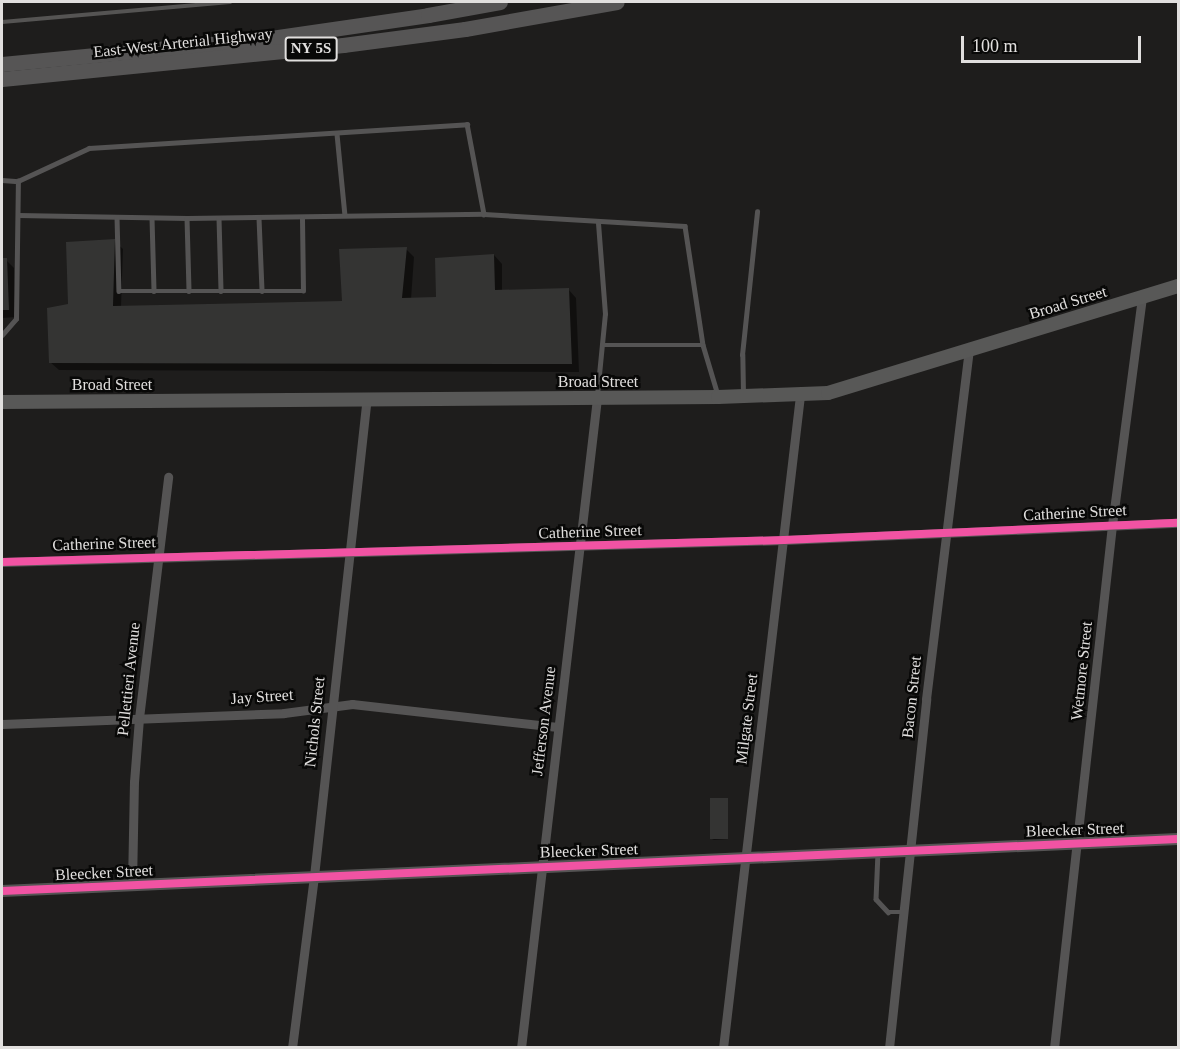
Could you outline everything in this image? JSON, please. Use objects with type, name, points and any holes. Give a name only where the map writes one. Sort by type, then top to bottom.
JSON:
[{"type":"main road","name":"East-West Arterial Highway","points":[[2,64],[271,38],[500,2]]},
{"type":"main road","name":"East-West Arterial Highway","points":[[2,79],[343,45],[465,29],[618,2]]},
{"type":"main road","name":"Broad Street","points":[[2,402],[743,397],[828,393],[1179,286]]},
{"type":"street","name":"Wetmore Street","points":[[1054,1047],[1112,525],[1142,297]]},
{"type":"street","name":"Bacon Street","points":[[889,1047],[912,851],[926,699],[969,351]]},
{"type":"street","name":"Milgate Street","points":[[723,1047],[800,395]]},
{"type":"street","name":"Jefferson Avenue","points":[[521,1047],[597,398]]},
{"type":"street","name":"Nichols Street","points":[[292,1047],[314,876],[367,399]]},
{"type":"street","name":"Pellettieri Avenue","points":[[132,885],[134,782],[139,718],[168,477]]},
{"type":"street","name":"Catherine Street","points":[[2,562],[783,540],[1179,523]]},
{"type":"street","name":"Jay Street","points":[[2,724],[284,712],[352,704],[558,727]]},
{"type":"street","name":"Bleecker Street","points":[[2,891],[1179,839]]},
{"type":"lane","points":[[2,180],[18,181],[88,148],[467,124],[484,214]]},
{"type":"lane","points":[[337,134],[345,215]]},
{"type":"lane","points":[[2,335],[16,319],[18,181]]},
{"type":"lane","points":[[743,397],[742,355],[757,212]]},
{"type":"lane","points":[[18,215],[302,218],[345,215],[484,214],[685,226],[703,345],[718,397]]},
{"type":"lane","points":[[117,217],[118,291],[303,291],[302,218]]},
{"type":"lane","points":[[152,218],[154,291]]},
{"type":"lane","points":[[187,218],[189,291]]},
{"type":"lane","points":[[219,218],[221,291]]},
{"type":"lane","points":[[259,218],[262,291]]},
{"type":"lane","points":[[597,398],[604,314],[598,222]]},
{"type":"lane","points":[[602,345],[703,345]]},
{"type":"lane","points":[[878,852],[876,899],[888,912],[905,912]]},
{"type":"building","points":[[115,239],[113,306],[342,301],[339,249],[407,247],[402,298],[436,297],[435,258],[494,254],[495,290],[569,288],[572,364],[49,363],[47,308],[68,304],[66,242]]},
{"type":"building","points":[[2,258],[7,258],[9,310],[2,310]]},
{"type":"building","points":[[710,798],[728,798],[728,839],[710,839]]},
{"type":"railway","points":[[2,22],[230,2]]},
{"type":"cycle path","points":[[2,562],[784,540],[1178,523]]},
{"type":"cycle path","points":[[2,891],[1178,839]]}]
